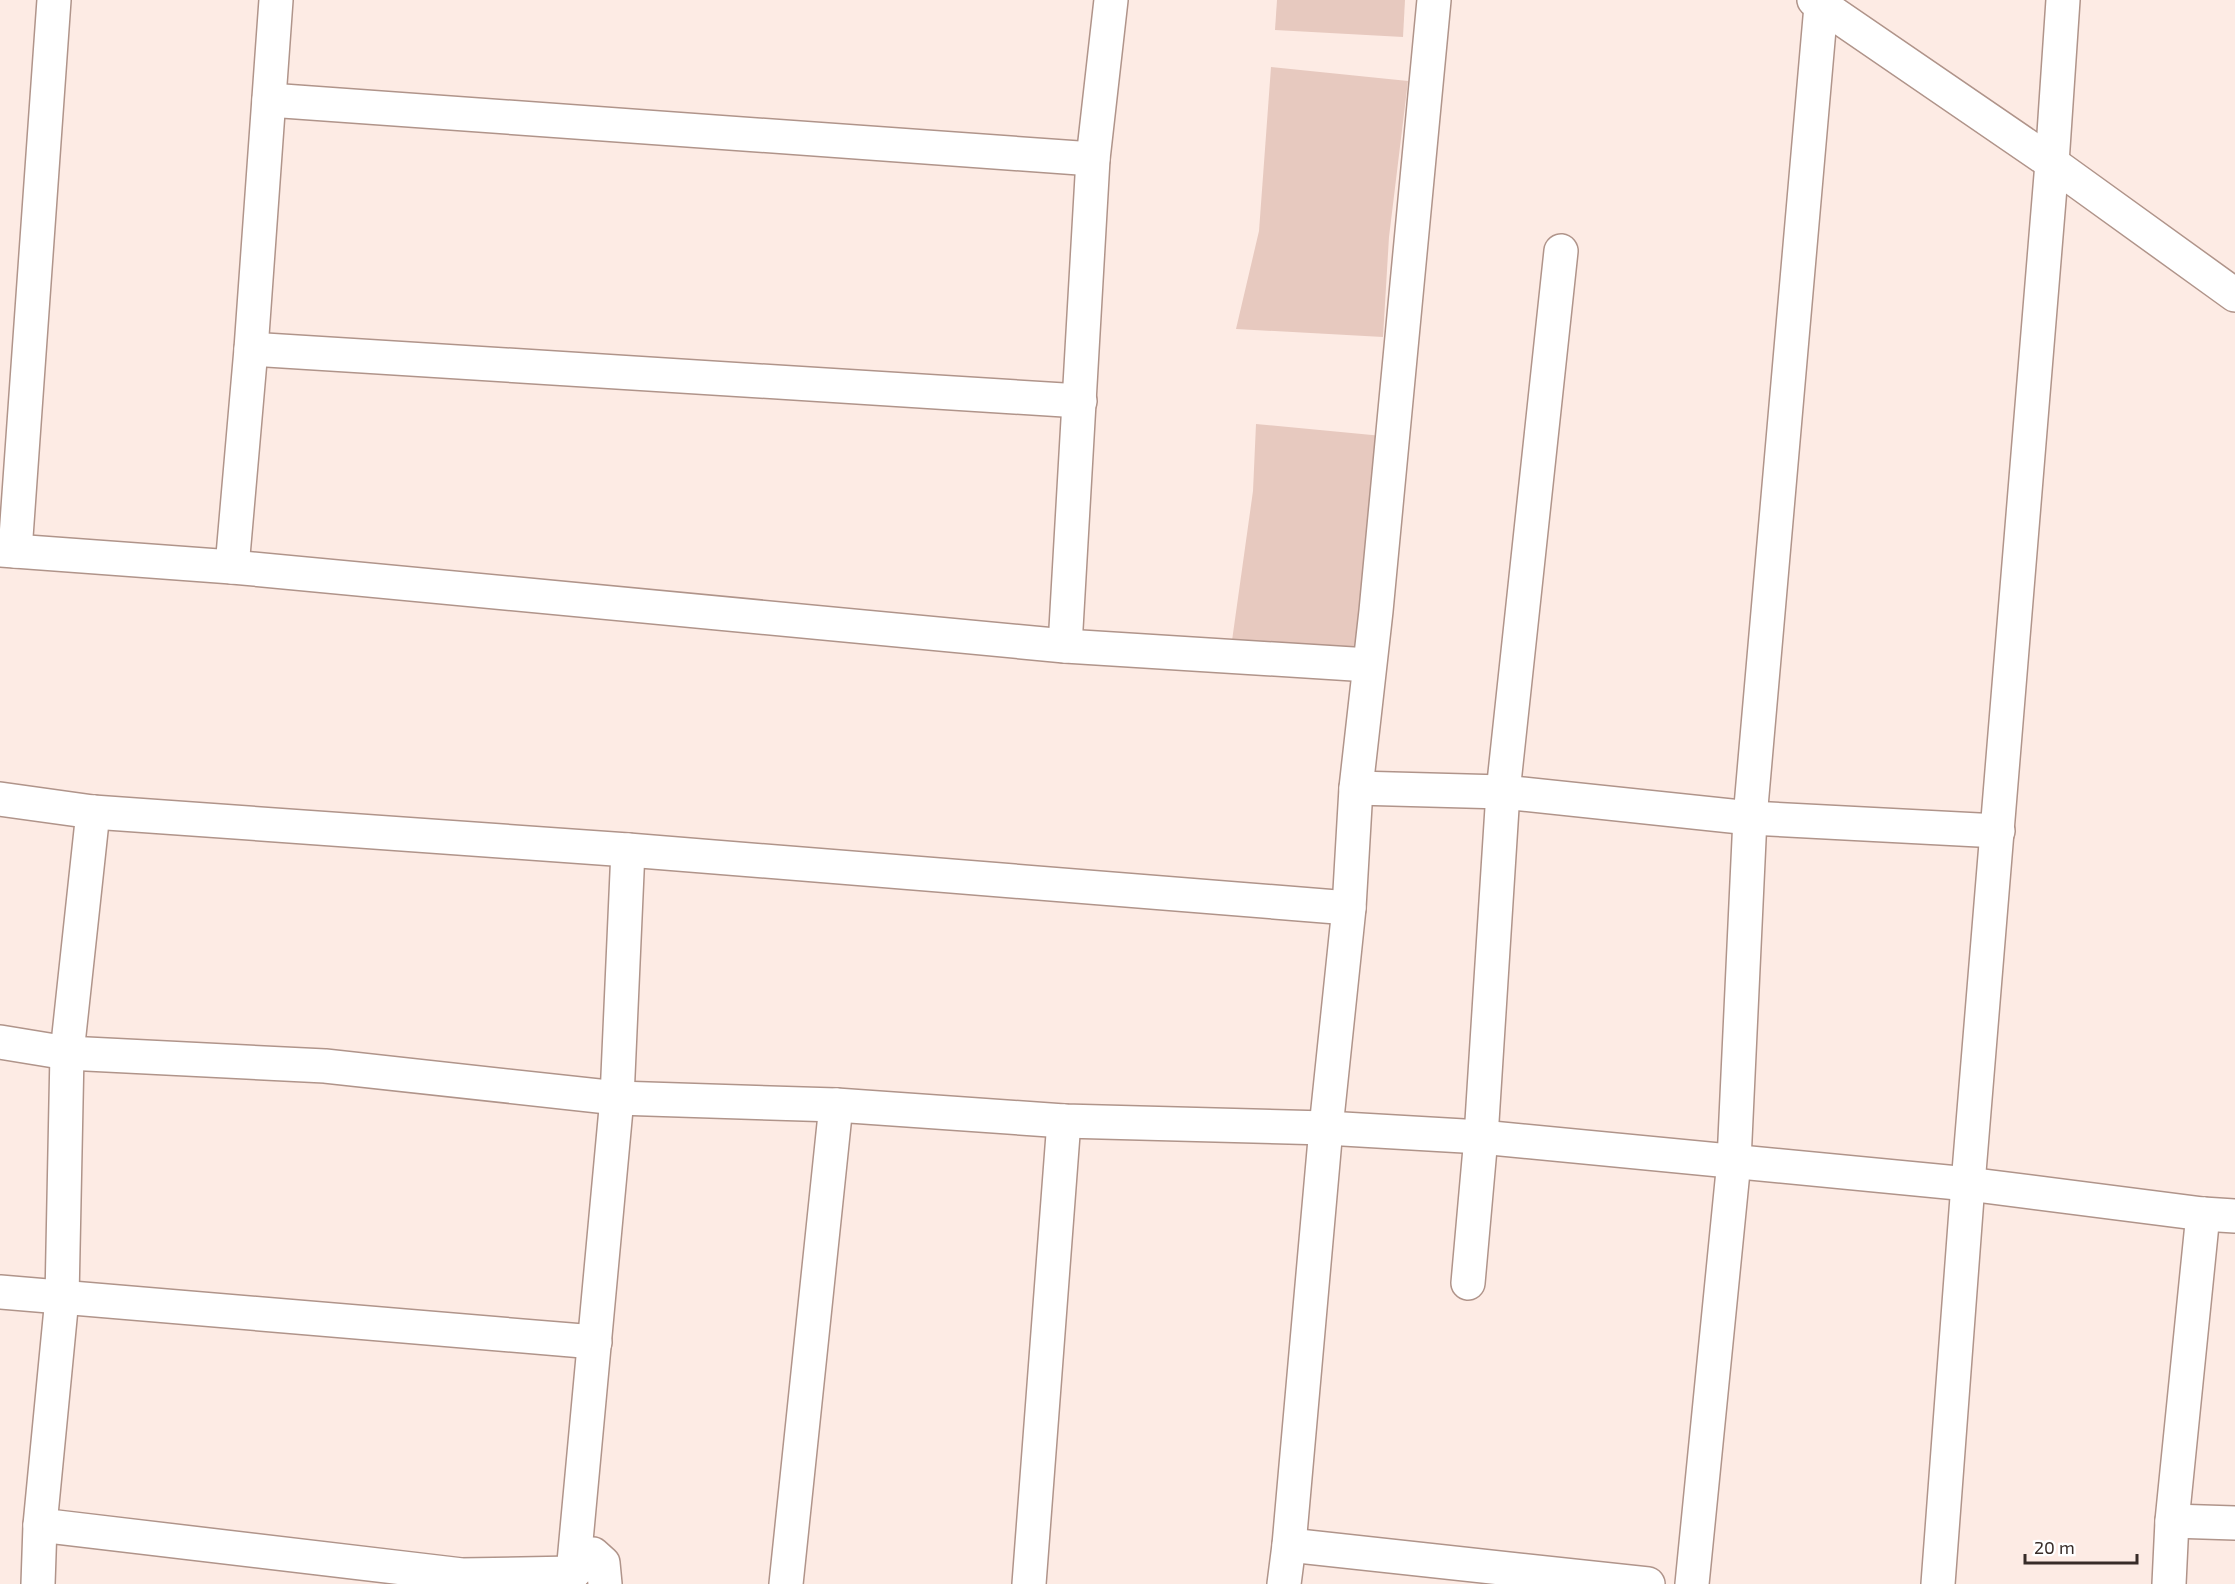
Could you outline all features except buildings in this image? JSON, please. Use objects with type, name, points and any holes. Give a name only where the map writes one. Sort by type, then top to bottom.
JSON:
[{"type":"street","points":[[54,0],[7,550],[232,567],[1065,646],[1369,665]]},
{"type":"street","points":[[232,567],[251,349],[276,0]]},
{"type":"street","points":[[1065,646],[1093,159],[1111,0]]},
{"type":"street","points":[[1284,1584],[1326,1128],[1349,908],[1356,788],[1376,611],[1434,0]]},
{"type":"street","points":[[1938,1584],[1968,1184],[2052,163],[2063,0]]},
{"type":"street","points":[[1692,1584],[1734,1161],[1750,818],[1817,3],[2052,163],[2235,295]]},
{"type":"street","points":[[268,100],[1093,159]]},
{"type":"street","points":[[1468,1283],[1481,1137],[1503,792],[1561,251]]},
{"type":"street","points":[[251,349],[1080,400]]},
{"type":"street","points":[[1356,788],[1503,792],[1750,818],[1998,831]]},
{"type":"street","points":[[0,799],[93,812],[627,850],[1349,908]]},
{"type":"street","points":[[38,1584],[40,1525],[62,1298],[67,1053],[93,812]]},
{"type":"street","points":[[573,1573],[617,1098],[627,850]]},
{"type":"street","points":[[0,1042],[67,1053],[325,1066],[617,1098],[836,1105],[1064,1121],[1326,1128],[1481,1137],[1968,1184],[2202,1214],[2235,1216]]},
{"type":"street","points":[[786,1584],[836,1105]]},
{"type":"street","points":[[1029,1584],[1064,1121]]},
{"type":"street","points":[[2169,1584],[2172,1521],[2202,1214]]},
{"type":"street","points":[[0,1292],[595,1342]]},
{"type":"street","points":[[2172,1521],[2235,1524]]},
{"type":"street","points":[[40,1525],[462,1579],[573,1573],[593,1554],[603,1563],[605,1584]]},
{"type":"street","points":[[1289,1545],[1648,1584]]}]
